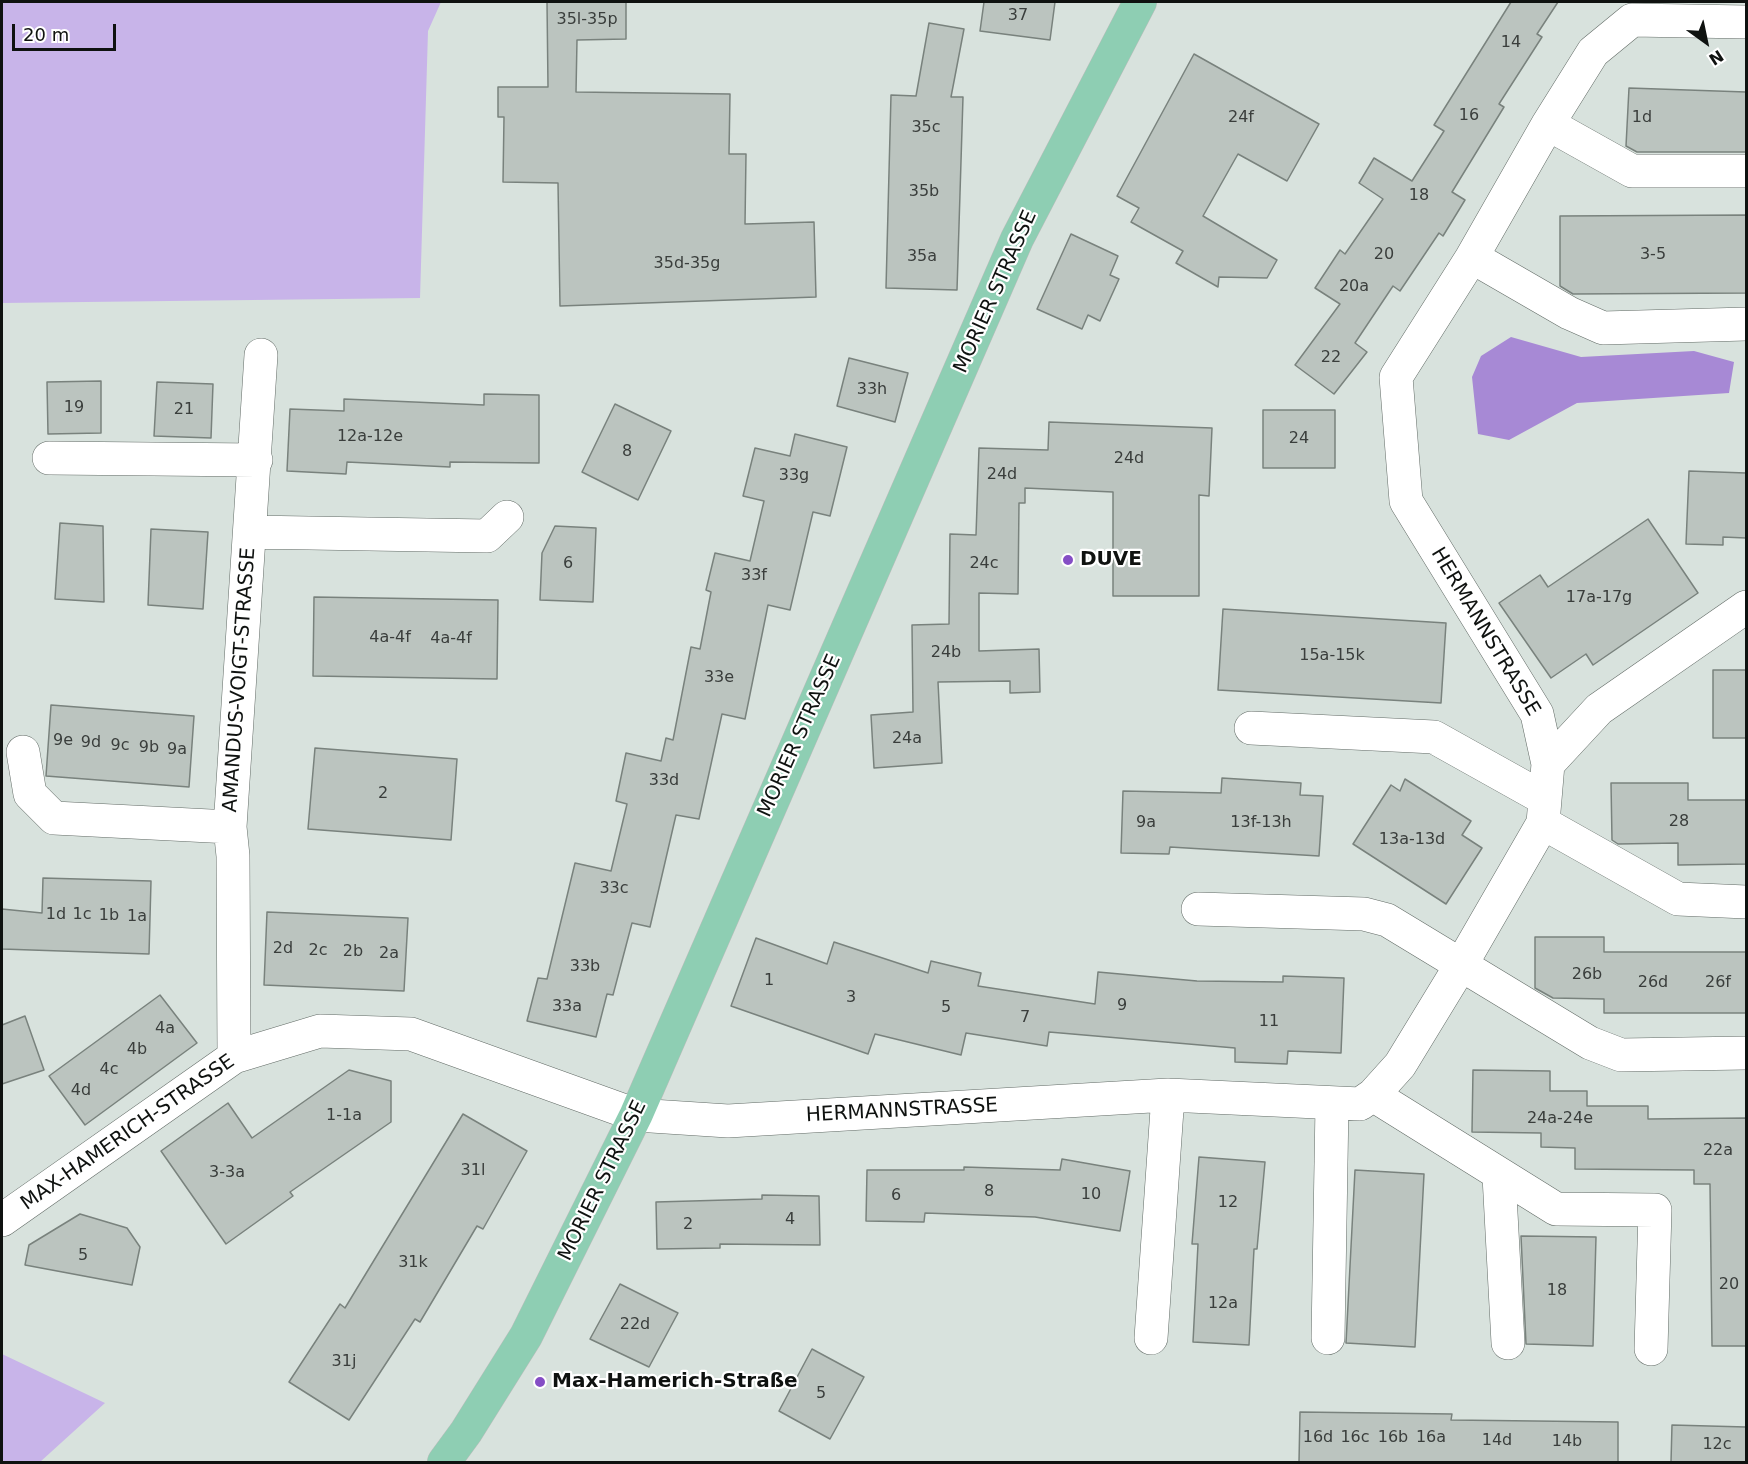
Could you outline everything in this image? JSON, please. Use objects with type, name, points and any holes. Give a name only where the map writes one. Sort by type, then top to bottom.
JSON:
[{"type":"main road","name":"MORIER STRASSE","points":[[444,1462],[466,1432],[526,1336],[636,1115],[1017,239],[1140,2]]},
{"type":"street","name":"HERMANNSTRASSE","points":[[636,1115],[728,1122],[1168,1095],[1332,1105],[1360,1104],[1373,1095],[1400,1065],[1461,965],[1544,811],[1548,764],[1537,714],[1406,501],[1396,377],[1472,257],[1548,124],[1593,52],[1632,20],[1684,11],[1746,22]]},
{"type":"street","points":[[1548,124],[1632,171],[1746,171]]},
{"type":"street","points":[[1472,257],[1569,313],[1603,328],[1746,324]]},
{"type":"street","name":"AMANDUS-VOIGT-STRASSE","points":[[234,1057],[233,856],[230,828],[256,460],[261,355]]},
{"type":"street","points":[[49,458],[256,460]]},
{"type":"street","name":"AMANDUS-VOIGT-STRASSE","points":[[250,532],[487,536],[507,518]]},
{"type":"street","points":[[1548,764],[1599,710],[1746,607]]},
{"type":"street","points":[[1251,728],[1434,737],[1678,899],[1746,902]]},
{"type":"street","name":"AMANDUS-VOIGT-STRASSE","points":[[23,752],[30,794],[54,818],[230,828]]},
{"type":"street","points":[[1198,909],[1364,914],[1387,920],[1590,1043],[1621,1054],[1746,1053]]},
{"type":"street","name":"MAX-HAMERICH-STRASSE","points":[[2,1220],[234,1057],[320,1031],[411,1034],[636,1115]]},
{"type":"street","points":[[1151,1338],[1168,1095]]},
{"type":"street","points":[[1373,1095],[1556,1209],[1655,1210],[1651,1349]]},
{"type":"street","points":[[1328,1338],[1332,1105]]},
{"type":"street","points":[[1500,1176],[1508,1343]]},
{"type":"shaded area","points":[[2,2],[441,2],[428,31],[420,298],[2,303]]},
{"type":"shaded area","points":[[1511,337],[1581,357],[1694,351],[1734,362],[1729,393],[1577,403],[1509,440],[1478,434],[1472,377],[1481,356]]},
{"type":"shaded area","points":[[2,1354],[105,1403],[40,1462],[2,1462]]},
{"type":"building","points":[[547,2],[626,2],[626,39],[577,40],[576,92],[730,94],[729,154],[746,154],[745,224],[814,222],[816,297],[560,306],[558,183],[503,182],[504,117],[498,117],[498,87],[548,87]]},
{"type":"building","points":[[984,2],[1055,2],[1050,40],[980,31]]},
{"type":"building","points":[[1511,2],[1558,2],[1537,34],[1542,37],[1499,104],[1504,107],[1452,192],[1465,200],[1443,236],[1439,233],[1400,291],[1393,286],[1355,343],[1367,352],[1334,394],[1295,365],[1340,304],[1315,288],[1340,250],[1345,254],[1383,199],[1359,183],[1374,158],[1412,181],[1444,131],[1434,125]]},
{"type":"building","points":[[929,23],[964,29],[951,97],[963,97],[957,290],[886,288],[891,95],[916,96]]},
{"type":"building","points":[[1194,54],[1319,124],[1287,181],[1238,154],[1203,216],[1277,260],[1267,278],[1219,277],[1218,287],[1176,263],[1183,251],[1131,222],[1139,208],[1117,196]]},
{"type":"building","points":[[1629,88],[1746,92],[1746,152],[1637,152],[1626,146]]},
{"type":"building","points":[[1746,215],[1746,293],[1573,294],[1560,286],[1560,216]]},
{"type":"building","points":[[1071,234],[1118,256],[1110,275],[1119,279],[1100,321],[1088,315],[1082,329],[1037,309]]},
{"type":"building","points":[[849,358],[908,373],[895,422],[837,406]]},
{"type":"building","points":[[101,381],[101,433],[48,434],[47,382]]},
{"type":"building","points":[[157,382],[213,384],[211,438],[154,436]]},
{"type":"building","points":[[484,394],[539,395],[539,463],[450,462],[450,467],[347,462],[346,474],[287,471],[290,409],[344,411],[344,399],[484,405]]},
{"type":"building","points":[[615,404],[671,431],[638,500],[582,472]]},
{"type":"building","points":[[1263,410],[1335,410],[1335,468],[1263,468]]},
{"type":"building","points":[[1049,422],[1212,428],[1209,496],[1199,495],[1199,596],[1113,596],[1113,492],[1025,488],[1025,503],[1019,503],[1018,594],[979,593],[979,651],[1039,649],[1040,692],[1010,693],[1010,681],[938,682],[942,763],[874,768],[871,715],[913,712],[912,625],[949,624],[950,534],[976,535],[979,448],[1048,450]]},
{"type":"building","points":[[795,434],[847,447],[830,516],[813,512],[790,610],[768,605],[745,719],[722,714],[699,819],[676,815],[650,927],[632,923],[613,995],[607,994],[596,1037],[527,1021],[538,978],[547,979],[575,863],[611,871],[627,804],[616,801],[626,753],[661,761],[666,738],[673,740],[691,647],[700,649],[711,592],[706,590],[715,553],[750,561],[764,501],[743,496],[755,448],[790,456]]},
{"type":"building","points":[[1689,471],[1746,473],[1746,538],[1723,537],[1723,545],[1686,544]]},
{"type":"building","points":[[1648,519],[1698,593],[1593,665],[1586,654],[1551,678],[1499,603],[1540,575],[1548,587]]},
{"type":"building","points":[[60,523],[103,526],[104,602],[55,599]]},
{"type":"building","points":[[555,526],[596,528],[593,602],[540,600],[542,553]]},
{"type":"building","points":[[151,529],[208,532],[203,609],[148,605]]},
{"type":"building","points":[[314,597],[498,600],[497,679],[313,676]]},
{"type":"building","points":[[1223,609],[1446,623],[1441,703],[1218,690]]},
{"type":"building","points":[[1713,670],[1746,670],[1746,738],[1713,738]]},
{"type":"building","points":[[51,705],[194,716],[189,787],[46,776]]},
{"type":"building","points":[[315,748],[457,759],[451,840],[308,829]]},
{"type":"building","points":[[1222,778],[1301,783],[1300,795],[1323,796],[1319,856],[1170,847],[1169,854],[1121,853],[1123,791],[1221,793]]},
{"type":"building","points":[[1405,779],[1471,821],[1462,835],[1482,848],[1446,904],[1353,844],[1391,785],[1400,791]]},
{"type":"building","points":[[1611,783],[1688,783],[1688,800],[1746,800],[1746,864],[1678,865],[1678,843],[1618,844],[1612,840]]},
{"type":"building","points":[[43,878],[151,881],[149,954],[2,949],[2,909],[42,913]]},
{"type":"building","points":[[267,912],[408,918],[404,991],[264,985]]},
{"type":"building","points":[[1535,937],[1604,937],[1604,952],[1746,952],[1746,1013],[1604,1013],[1604,999],[1553,998],[1535,988]]},
{"type":"building","points":[[756,938],[827,964],[834,942],[928,973],[931,961],[981,973],[978,986],[1095,1004],[1098,972],[1197,981],[1283,982],[1283,976],[1344,978],[1341,1053],[1288,1051],[1287,1064],[1235,1062],[1235,1048],[1049,1032],[1047,1046],[966,1033],[961,1055],[875,1034],[868,1054],[731,1006]]},
{"type":"building","points":[[160,995],[197,1043],[85,1125],[49,1076]]},
{"type":"building","points":[[25,1016],[44,1070],[2,1084],[2,1025]]},
{"type":"building","points":[[349,1070],[391,1081],[391,1122],[290,1192],[293,1196],[226,1244],[161,1151],[228,1103],[252,1138]]},
{"type":"building","points":[[1473,1070],[1550,1071],[1550,1091],[1587,1091],[1587,1106],[1648,1106],[1648,1119],[1746,1118],[1746,1346],[1712,1346],[1710,1184],[1694,1184],[1694,1170],[1575,1169],[1575,1148],[1541,1147],[1541,1133],[1472,1132]]},
{"type":"building","points":[[463,1114],[527,1151],[483,1229],[477,1226],[420,1322],[415,1319],[349,1420],[289,1382],[340,1304],[345,1308]]},
{"type":"building","points":[[1199,1157],[1265,1162],[1257,1249],[1254,1249],[1249,1345],[1193,1342],[1198,1244],[1192,1244]]},
{"type":"building","points":[[1062,1159],[1130,1171],[1120,1231],[1035,1217],[925,1213],[924,1222],[866,1221],[867,1170],[964,1170],[964,1167],[1060,1170]]},
{"type":"building","points":[[1355,1170],[1424,1174],[1415,1347],[1346,1343]]},
{"type":"building","points":[[762,1195],[819,1196],[820,1245],[720,1244],[720,1248],[657,1249],[656,1202],[762,1199]]},
{"type":"building","points":[[80,1214],[127,1228],[140,1247],[132,1285],[25,1265],[29,1245]]},
{"type":"building","points":[[1521,1236],[1596,1237],[1593,1346],[1526,1344]]},
{"type":"building","points":[[620,1284],[678,1313],[649,1367],[590,1339]]},
{"type":"building","points":[[812,1349],[864,1377],[830,1439],[779,1411]]},
{"type":"building","points":[[1300,1412],[1452,1414],[1451,1420],[1618,1422],[1618,1462],[1299,1462]]},
{"type":"building","points":[[1672,1425],[1746,1427],[1746,1462],[1671,1462]]},
{"type":"place","name":"DUVE","points":[[1068,560]]},
{"type":"place","name":"Max-Hamerich-Straße","points":[[540,1382]]}]
